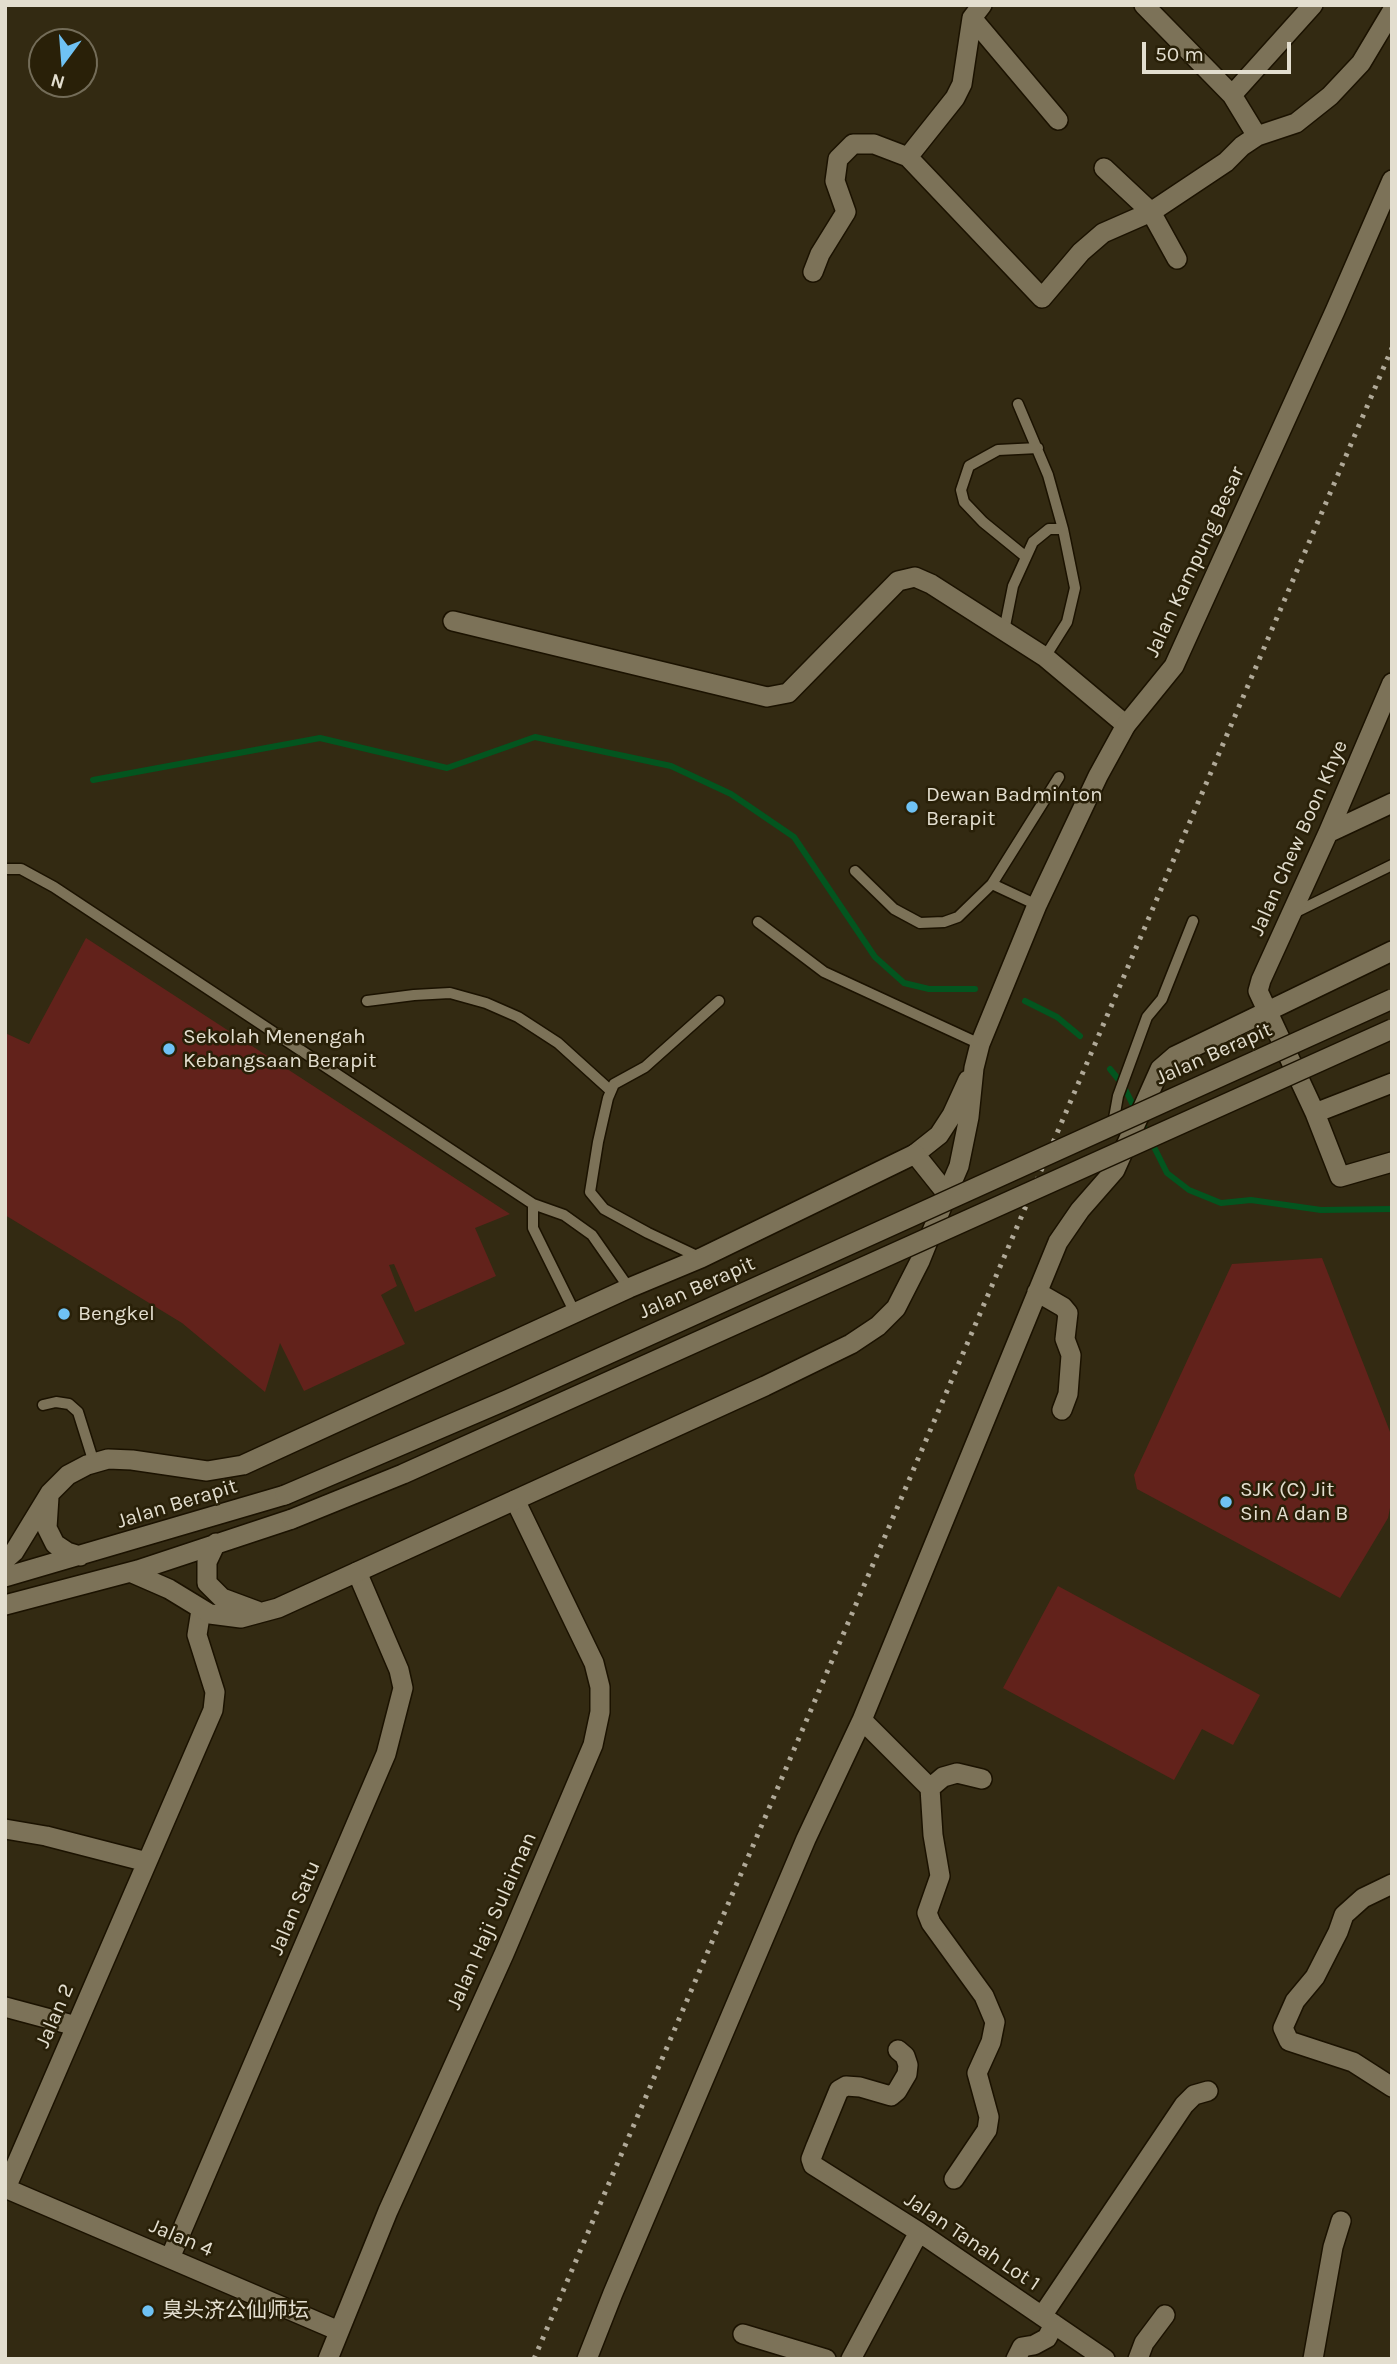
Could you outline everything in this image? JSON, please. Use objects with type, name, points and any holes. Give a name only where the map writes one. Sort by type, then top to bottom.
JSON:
[{"type":"street","points":[[1144,5],[1232,95],[1256,136]]},
{"type":"street","points":[[1232,95],[1312,5]]},
{"type":"street","points":[[813,272],[820,254],[846,212],[835,181],[838,159],[853,144],[874,144],[908,157],[1042,298],[1082,252],[1103,233],[1151,212],[1226,162],[1256,136],[1296,123],[1330,96],[1361,63],[1392,11],[1377,5]]},
{"type":"street","points":[[977,11],[1058,120]]},
{"type":"street","points":[[908,157],[955,98],[962,85],[977,11]]},
{"type":"street","points":[[1104,168],[1151,212],[1177,259]]},
{"type":"street","name":"Jalan Kampung Besar","points":[[974,1068],[980,1044],[1037,905],[1098,776],[1126,725],[1174,666],[1392,180]]},
{"type":"street","points":[[453,621],[767,697],[788,692],[803,680],[898,581],[915,577],[931,584],[1045,656],[1126,725]]},
{"type":"street","name":"Jalan Chew Boon Khye","points":[[1392,683],[1258,991],[1315,1113],[1340,1177],[1392,1162]]},
{"type":"street","points":[[1328,833],[1392,803]]},
{"type":"street","points":[[587,2359],[612,2293],[806,1839],[862,1720],[1058,1242],[1080,1210],[1115,1170],[1160,1069],[1175,1056],[1392,951]]},
{"type":"street","name":"Jalan Berapit","points":[[5,1577],[285,1495],[509,1399],[1392,999]]},
{"type":"street","points":[[5,1605],[130,1572],[292,1519],[441,1458],[1392,1029]]},
{"type":"street","points":[[5,1560],[14,1552],[50,1493],[68,1475],[94,1462],[108,1459],[132,1460],[207,1471],[243,1465],[629,1288],[701,1258],[915,1154],[939,1135],[953,1115],[974,1068]]},
{"type":"street","points":[[130,1572],[169,1589],[210,1614],[241,1618],[278,1608],[851,1345],[878,1326],[896,1308],[920,1261],[959,1166],[970,1117],[974,1068]]},
{"type":"street","points":[[1315,1113],[1392,1083]]},
{"type":"street","points":[[915,1154],[947,1194]]},
{"type":"street","points":[[1037,1293],[1063,1307],[1068,1313],[1065,1339],[1070,1355],[1068,1394],[1062,1410]]},
{"type":"street","points":[[50,1493],[47,1528],[55,1544],[80,1556]]},
{"type":"street","name":"Jalan Haji Sulaiman","points":[[328,2359],[388,2211],[504,1954],[587,1758],[600,1712],[600,1687],[594,1662],[516,1500]]},
{"type":"street","points":[[216,1544],[207,1562],[207,1583],[222,1598],[261,1613]]},
{"type":"street","name":"Jalan Satu","points":[[170,2258],[386,1754],[403,1688],[400,1670],[357,1572]]},
{"type":"street","name":"Jalan 2","points":[[6,2188],[213,1710],[215,1692],[197,1635],[201,1610]]},
{"type":"street","points":[[862,1720],[930,1788],[933,1835],[940,1876],[928,1913],[931,1923],[984,1996],[995,2022],[991,2042],[977,2073],[989,2117],[987,2130],[954,2179]]},
{"type":"street","points":[[930,1788],[943,1777],[957,1773],[982,1779]]},
{"type":"street","points":[[5,1829],[46,1836],[147,1863]]},
{"type":"street","points":[[1392,1884],[1363,1898],[1345,1914],[1315,1977],[1295,2001],[1283,2028],[1289,2041],[1353,2062],[1392,2087]]},
{"type":"street","points":[[5,2007],[76,2026]]},
{"type":"street","name":"Jalan Tanah Lot 1","points":[[898,2050],[905,2056],[907,2074],[891,2096],[860,2087],[846,2086],[839,2090],[811,2160],[813,2165],[919,2232],[1105,2359]]},
{"type":"street","points":[[1016,2359],[1021,2347],[1034,2345],[1047,2338],[1048,2320],[1184,2105],[1194,2095],[1208,2091]]},
{"type":"street","name":"Jalan 4","points":[[6,2188],[339,2331]]},
{"type":"street","points":[[1313,2359],[1333,2247],[1341,2221]]},
{"type":"street","points":[[851,2359],[919,2232]]},
{"type":"street","points":[[1138,2359],[1144,2343],[1166,2315]]},
{"type":"street","points":[[743,2334],[826,2359]]},
{"type":"lane","points":[[1018,404],[1048,475],[1063,529],[1074,588],[1067,622],[1045,656]]},
{"type":"lane","points":[[1026,557],[983,522],[964,502],[961,490],[969,466],[998,450],[1038,448]]},
{"type":"lane","points":[[1004,631],[1013,586],[1033,542],[1049,529],[1063,529]]},
{"type":"lane","points":[[855,871],[894,909],[920,923],[944,922],[958,917],[992,884],[1059,778]]},
{"type":"lane","points":[[1293,913],[1392,865]]},
{"type":"lane","points":[[5,869],[21,869],[54,887],[533,1204],[564,1215],[592,1235],[629,1288]]},
{"type":"lane","points":[[992,884],[1037,905]]},
{"type":"lane","points":[[1113,1124],[1118,1096],[1147,1017],[1162,999],[1194,921]]},
{"type":"lane","points":[[758,922],[824,972],[980,1044]]},
{"type":"lane","points":[[367,1001],[450,993],[486,1003],[518,1017],[558,1043],[611,1091]]},
{"type":"lane","points":[[701,1258],[604,1209],[590,1192],[598,1142],[614,1084],[645,1067],[719,1000]]},
{"type":"lane","points":[[533,1204],[533,1228],[575,1314]]},
{"type":"lane","points":[[43,1405],[56,1402],[69,1404],[78,1412],[94,1462]]},
{"type":"shaded area","name":"Sekolah Menengah Kebangsaan Berapit","points":[[86,938],[510,1214],[475,1228],[496,1276],[415,1312],[394,1264],[389,1265],[397,1286],[381,1295],[405,1344],[304,1391],[280,1343],[265,1392],[182,1323],[5,1215],[5,1033],[29,1044]]},
{"type":"shaded area","points":[[1322,1258],[1392,1437],[1392,1498],[1388,1518],[1340,1598],[1137,1489],[1134,1475],[1232,1264]]},
{"type":"shaded area","points":[[1058,1586],[1260,1695],[1233,1745],[1202,1729],[1174,1780],[1003,1688]]},
{"type":"waterway","points":[[93,780],[320,738],[447,768],[535,737],[671,766],[731,794],[794,837],[875,957],[904,983],[929,989],[975,989]]},
{"type":"waterway","points":[[1025,1001],[1057,1017],[1080,1036]]},
{"type":"waterway","points":[[1110,1069],[1123,1085],[1136,1111]]},
{"type":"waterway","points":[[1141,1121],[1167,1173],[1189,1190],[1221,1203],[1251,1200],[1321,1210],[1392,1209]]},
{"type":"railway","points":[[534,2359],[1392,348]]},
{"type":"place","name":"Dewan Badminton Berapit","points":[[912,807]]},
{"type":"place","name":"Sekolah Menengah Kebangsaan Berapit","points":[[169,1049]]},
{"type":"place","name":"Bengkel","points":[[64,1314]]},
{"type":"place","name":"SJK (C) Jit Sin A dan B","points":[[1226,1502]]},
{"type":"place","name":"臭头济公仙师坛","points":[[148,2311]]}]
